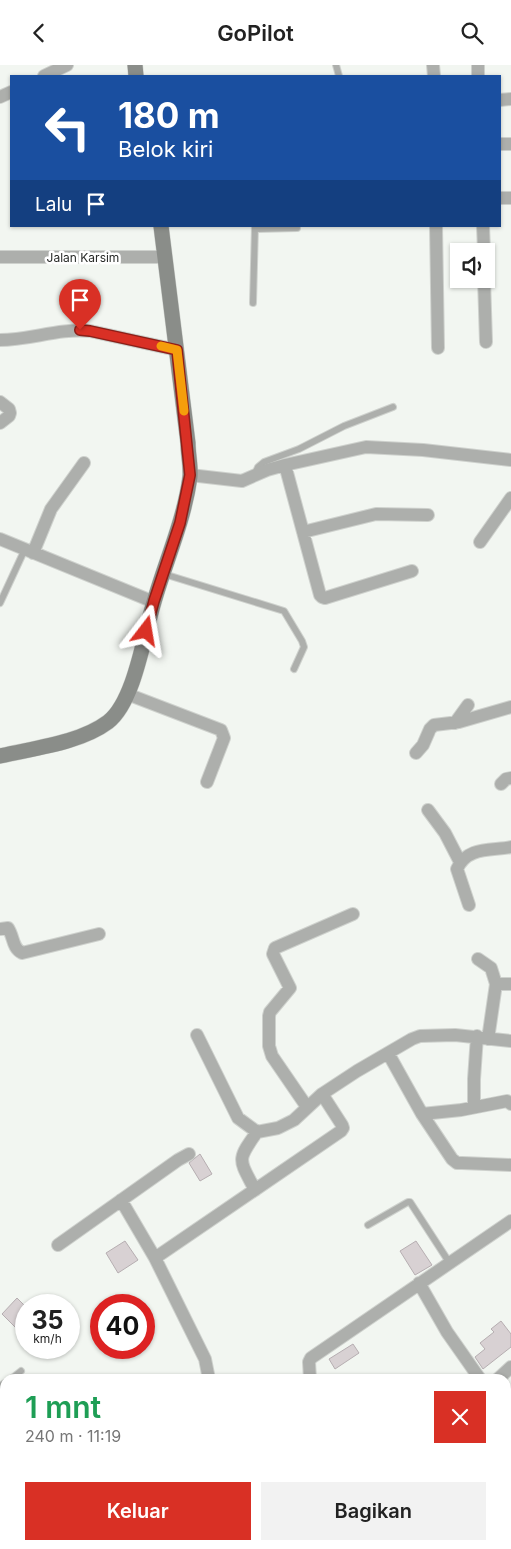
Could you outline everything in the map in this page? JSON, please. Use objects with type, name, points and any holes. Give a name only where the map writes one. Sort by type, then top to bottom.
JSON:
[{"type":"street","points":[[46,75],[67,65]]},
{"type":"street","points":[[0,756],[70,740],[93,731],[108,722],[121,709],[137,666],[154,601],[180,523],[190,475],[177,350],[161,227]]},
{"type":"street","points":[[436,227],[438,349]]},
{"type":"street","points":[[483,227],[484,243]]},
{"type":"street","name":"Jalan Karsim","points":[[0,257],[165,257]]},
{"type":"street","points":[[484,288],[486,341]]},
{"type":"street","points":[[0,340],[80,330],[177,350]]},
{"type":"street","points":[[0,402],[10,413],[0,423]]},
{"type":"street","points":[[190,475],[240,481],[285,465],[366,447],[423,449],[511,460]]},
{"type":"street","points":[[29,551],[51,509],[84,463]]},
{"type":"street","points":[[285,465],[322,597],[325,598],[412,571]]},
{"type":"street","points":[[480,542],[511,498]]},
{"type":"street","points":[[303,532],[376,514],[428,515]]},
{"type":"street","points":[[0,539],[154,601]]},
{"type":"street","points":[[127,694],[221,729],[224,738],[207,782]]},
{"type":"street","points":[[455,723],[468,705]]},
{"type":"street","points":[[416,753],[423,745],[432,727],[455,723],[511,707]]},
{"type":"street","points":[[428,810],[445,833],[460,862]]},
{"type":"street","points":[[469,905],[457,869],[460,862],[467,856],[484,849],[511,847]]},
{"type":"street","points":[[307,1107],[284,1076],[270,1051],[270,1012],[290,988],[273,951],[275,948],[353,914]]},
{"type":"street","points":[[0,929],[8,929],[11,932],[15,947],[22,953],[99,934]]},
{"type":"street","points":[[474,1107],[474,1079],[482,1037],[496,984],[490,968],[478,959]]},
{"type":"street","points":[[496,984],[511,984]]},
{"type":"street","points":[[197,1035],[238,1117],[257,1132]]},
{"type":"street","points":[[255,1190],[242,1162],[242,1155],[257,1132],[284,1125],[294,1120],[322,1094],[388,1053],[420,1036],[455,1035],[511,1041]]},
{"type":"street","points":[[388,1053],[422,1114],[448,1153],[457,1163],[511,1165]]},
{"type":"street","points":[[155,1258],[343,1130],[342,1125],[322,1094]]},
{"type":"street","points":[[422,1114],[461,1110],[507,1101],[511,1104]]},
{"type":"street","points":[[58,1245],[189,1154]]},
{"type":"street","points":[[122,1200],[155,1258],[205,1359],[209,1374]]},
{"type":"street","points":[[310,1374],[309,1362],[311,1359],[511,1221]]},
{"type":"street","points":[[420,1283],[450,1337],[476,1374]]},
{"type":"lane","points":[[253,303],[255,228],[297,228]]},
{"type":"lane","points":[[254,476],[258,467],[264,462],[299,449],[344,426],[394,407]]},
{"type":"lane","points":[[0,603],[29,551]]},
{"type":"lane","points":[[163,574],[284,611],[304,644],[294,669]]},
{"type":"lane","points":[[368,1225],[410,1202],[449,1262]]},
{"type":"lane","points":[[17,1374],[21,1371]]},
{"type":"building","points":[[200,1154],[212,1174],[200,1181],[189,1163]]},
{"type":"building","points":[[125,1241],[138,1260],[118,1273],[106,1253]]},
{"type":"building","points":[[416,1241],[432,1265],[415,1275],[400,1251]]},
{"type":"building","points":[[15,1300],[15,1327],[2,1314]]},
{"type":"building","points":[[501,1321],[511,1334],[511,1347],[483,1369],[475,1357],[485,1349],[480,1343],[494,1332],[491,1329]]},
{"type":"building","points":[[353,1344],[359,1353],[335,1369],[329,1359]]},
{"type":"slow traffic","points":[[161,346],[177,350],[184,411]]},
{"type":"route","points":[[80,330],[177,350],[190,475],[180,523],[146,631]]}]
